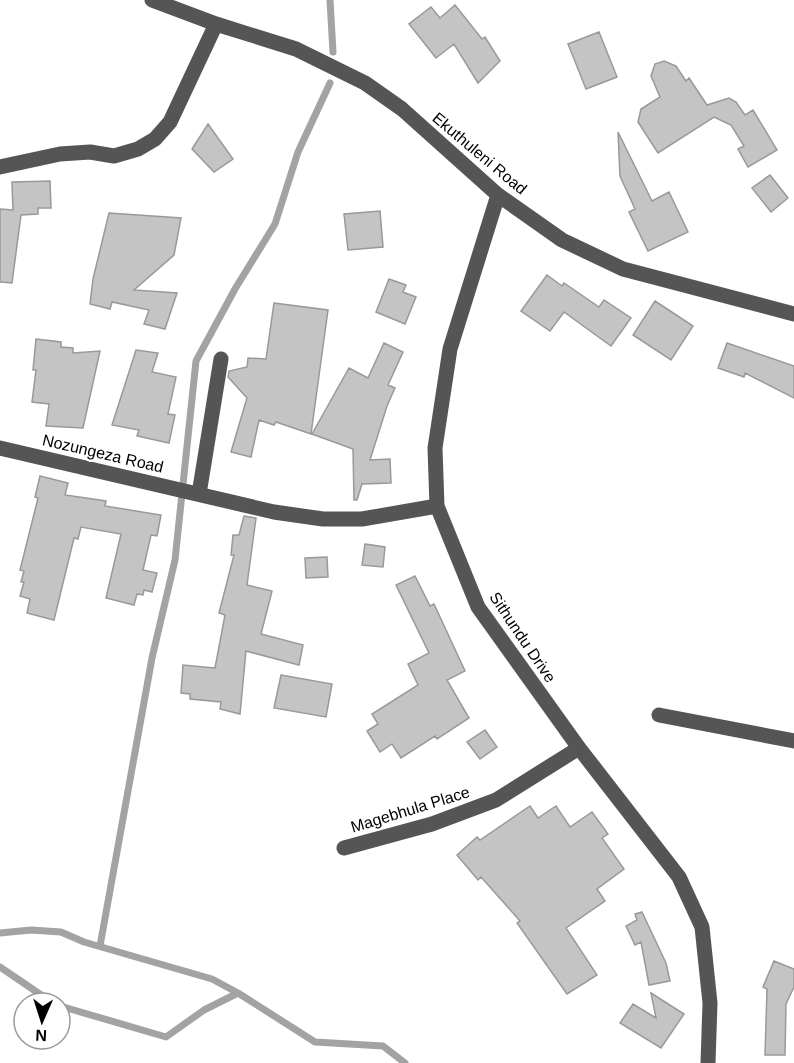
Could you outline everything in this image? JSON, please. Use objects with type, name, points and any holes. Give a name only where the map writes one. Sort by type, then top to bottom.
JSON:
[{"type":"street","name":"Ekuthuleni Road","points":[[152,0],[216,24],[296,49],[365,83],[402,109],[498,195],[562,240],[623,269],[794,314]]},
{"type":"street","points":[[0,166],[60,154],[90,152],[114,156],[138,149],[155,139],[170,122],[216,24]]},
{"type":"street","name":"Sithundu Drive","points":[[498,195],[450,349],[435,448],[436,506],[478,607],[579,747],[678,877],[702,927],[710,1003],[708,1063]]},
{"type":"street","points":[[199,494],[221,359]]},
{"type":"street","name":"Nozungeza Road","points":[[0,448],[274,512],[323,519],[362,519],[436,506]]},
{"type":"street","points":[[660,715],[794,741]]},
{"type":"street","name":"Magebhula Place","points":[[344,848],[432,824],[496,800],[579,747]]},
{"type":"building","points":[[455,5],[482,39],[485,37],[500,61],[478,83],[454,44],[436,58],[409,24],[431,7],[440,18]]},
{"type":"building","points":[[599,32],[617,77],[586,89],[568,44]]},
{"type":"building","points":[[664,61],[676,66],[686,81],[689,78],[707,105],[729,98],[736,102],[745,115],[753,110],[777,150],[748,167],[738,149],[744,146],[731,125],[714,117],[658,153],[638,122],[641,109],[660,97],[651,76],[655,64]]},
{"type":"building","points":[[208,124],[233,159],[214,172],[192,149]]},
{"type":"building","points":[[618,132],[652,201],[669,192],[688,232],[648,251],[629,212],[635,209],[620,176]]},
{"type":"building","points":[[770,175],[788,198],[771,212],[752,188]]},
{"type":"building","points":[[50,181],[51,208],[38,208],[38,214],[21,215],[12,283],[0,282],[0,209],[13,210],[12,182]]},
{"type":"building","points":[[380,211],[383,247],[348,250],[344,214]]},
{"type":"building","points":[[109,213],[181,218],[174,255],[134,290],[177,293],[165,329],[144,324],[149,310],[112,302],[110,309],[90,304],[93,279]]},
{"type":"building","points":[[547,275],[562,286],[564,283],[599,307],[604,300],[631,318],[611,346],[564,312],[550,331],[521,311]]},
{"type":"building","points":[[389,279],[406,285],[403,292],[416,297],[405,324],[376,312]]},
{"type":"building","points":[[655,301],[693,326],[671,360],[633,335]]},
{"type":"building","points":[[274,303],[328,310],[311,434],[276,422],[274,425],[259,420],[251,457],[231,452],[247,398],[228,377],[229,371],[247,367],[248,358],[266,359]]},
{"type":"building","points":[[36,339],[61,342],[61,347],[73,348],[73,353],[100,351],[83,428],[46,426],[49,404],[32,402],[36,370],[33,370]]},
{"type":"building","points":[[384,343],[403,352],[388,385],[395,388],[370,460],[390,459],[391,483],[362,484],[357,500],[354,500],[353,449],[312,434],[349,368],[368,378]]},
{"type":"building","points":[[727,343],[794,366],[794,398],[745,373],[744,377],[718,368]]},
{"type":"building","points":[[136,350],[158,353],[152,372],[176,377],[168,414],[175,415],[169,443],[137,436],[139,430],[112,425]]},
{"type":"building","points":[[40,476],[68,483],[65,495],[106,501],[105,506],[161,515],[157,536],[151,535],[143,570],[157,573],[152,592],[144,590],[143,595],[137,594],[134,605],[106,598],[121,534],[81,527],[78,539],[74,538],[54,620],[27,613],[30,599],[20,596],[24,571],[20,570],[38,498],[35,497]]},
{"type":"building","points":[[244,516],[256,518],[247,585],[272,591],[261,634],[303,645],[299,665],[246,651],[240,714],[220,709],[221,702],[190,699],[190,694],[181,693],[183,665],[215,668],[225,615],[219,613],[234,555],[231,555],[233,535],[239,535]]},
{"type":"building","points":[[365,544],[385,547],[383,567],[362,565]]},
{"type":"building","points":[[327,557],[328,577],[306,578],[305,558]]},
{"type":"building","points":[[415,576],[430,606],[434,604],[465,671],[447,680],[469,718],[437,739],[435,736],[401,758],[392,744],[380,752],[367,731],[378,724],[372,714],[418,685],[408,664],[429,653],[396,585]]},
{"type":"building","points":[[281,675],[332,684],[326,717],[274,708]]},
{"type":"building","points":[[485,730],[497,747],[480,759],[467,742]]},
{"type":"building","points":[[530,806],[538,818],[556,806],[570,827],[592,812],[608,834],[602,838],[624,869],[597,889],[605,901],[566,928],[597,975],[567,994],[517,923],[520,921],[481,877],[478,880],[457,855],[477,837],[480,840]]},
{"type":"building","points":[[642,912],[666,963],[670,981],[649,985],[641,942],[635,945],[626,926],[637,920],[635,914]]},
{"type":"building","points":[[774,961],[794,969],[794,987],[786,1004],[785,1055],[765,1055],[767,989],[763,987]]},
{"type":"building","points":[[651,993],[684,1014],[661,1048],[620,1023],[633,1004],[656,1018]]},
{"type":"waterway","points":[[330,0],[333,52]]},
{"type":"waterway","points":[[100,946],[152,658],[175,560],[196,361],[235,289],[275,224],[298,152],[330,83]]},
{"type":"waterway","points":[[0,933],[31,930],[61,932],[84,942],[212,979],[238,993]]},
{"type":"waterway","points":[[0,967],[35,991]]},
{"type":"waterway","points":[[72,1010],[166,1037],[204,1010],[238,993],[315,1042],[383,1046],[405,1063]]}]
